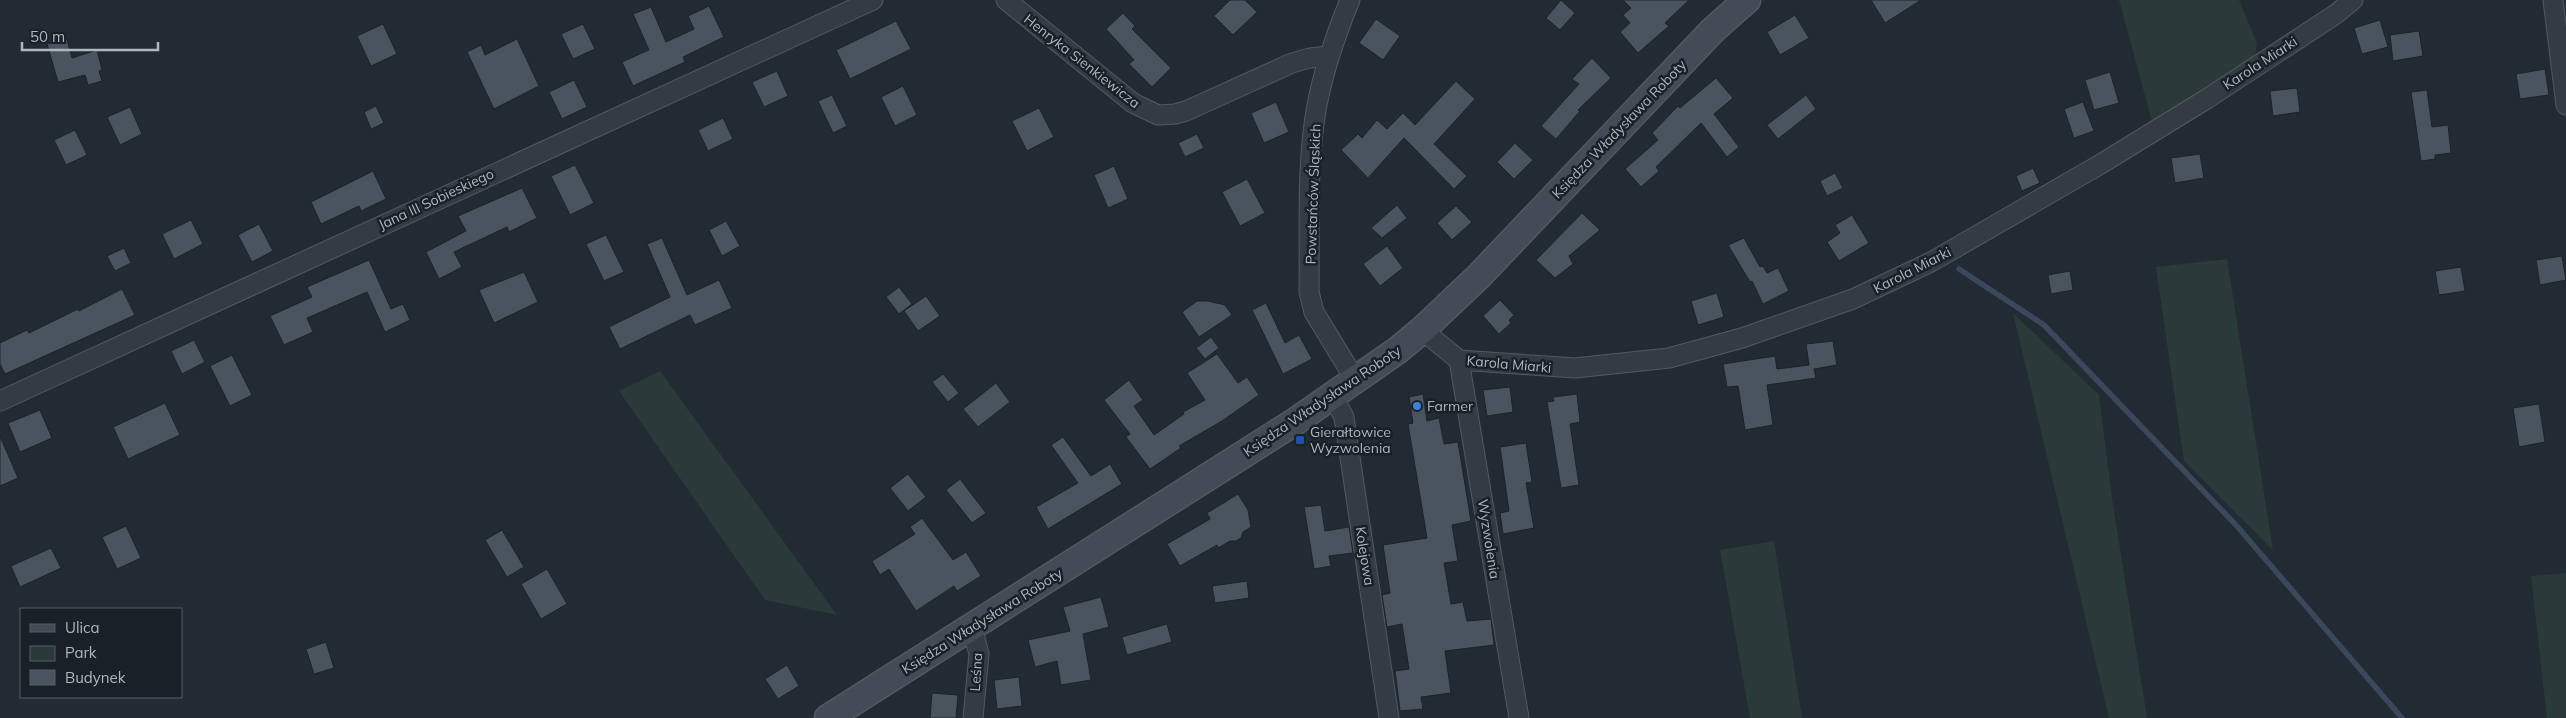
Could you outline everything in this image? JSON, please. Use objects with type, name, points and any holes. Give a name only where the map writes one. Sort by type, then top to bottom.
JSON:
[{"type":"main road","name":"Księdza Władysława Roboty","points":[[828,718],[1333,397],[1422,330],[1479,276],[1713,30],[1747,0]]},
{"type":"street","name":"Jana III Sobieskiego","points":[[0,401],[873,0]]},
{"type":"street","name":"Henryka Sienkiewicza","points":[[1006,0],[1133,103],[1158,114],[1175,114],[1186,111],[1292,64],[1310,58],[1329,56]]},
{"type":"street","name":"Powstańców Śląskich","points":[[1350,0],[1329,56],[1317,106],[1312,145],[1309,292],[1314,312],[1356,381]]},
{"type":"street","name":"Karola Miarki","points":[[1422,330],[1459,360],[1575,368],[1668,358],[1742,338],[1853,299],[1931,262],[2099,165],[2205,100],[2336,14],[2353,0]]},
{"type":"street","points":[[2553,0],[2566,105]]},
{"type":"street","name":"Wyzwolenia","points":[[1459,360],[1519,718]]},
{"type":"street","name":"Kolejowa","points":[[1333,397],[1344,417],[1390,718]]},
{"type":"street","name":"Leśna","points":[[972,627],[979,654],[972,718]]},
{"type":"green space","points":[[2119,0],[2239,0],[2257,43],[2255,58],[2153,125]]},
{"type":"green space","points":[[2227,259],[2273,550],[2184,461],[2156,267]]},
{"type":"green space","points":[[2013,313],[2099,395],[2112,498],[2147,718],[2109,718]]},
{"type":"green space","points":[[660,371],[837,615],[765,600],[619,391]]},
{"type":"green space","points":[[1774,541],[1802,718],[1750,718],[1720,550]]},
{"type":"green space","points":[[2566,573],[2566,718],[2547,718],[2531,576]]},
{"type":"building","points":[[1230,0],[1245,0],[1257,12],[1233,35],[1214,16]]},
{"type":"building","points":[[1561,0],[1575,13],[1560,30],[1546,18]]},
{"type":"building","points":[[1623,0],[1689,0],[1665,23],[1669,26],[1638,53],[1620,32],[1630,23],[1623,15],[1631,8]]},
{"type":"building","points":[[1871,0],[1921,0],[1885,23]]},
{"type":"building","points":[[709,6],[724,37],[683,57],[685,62],[633,86],[622,62],[649,50],[633,14],[651,7],[666,42],[694,29],[688,16]]},
{"type":"building","points":[[1123,13],[1135,26],[1132,29],[1171,68],[1152,87],[1129,64],[1134,60],[1106,29]]},
{"type":"building","points":[[1795,15],[1809,38],[1780,55],[1767,32]]},
{"type":"building","points":[[1376,19],[1400,36],[1383,60],[1359,43]]},
{"type":"building","points":[[2380,20],[2388,47],[2362,54],[2354,28]]},
{"type":"building","points":[[896,21],[911,49],[850,79],[836,50]]},
{"type":"building","points":[[383,24],[397,54],[371,66],[357,36]]},
{"type":"building","points":[[583,24],[595,49],[573,59],[561,34]]},
{"type":"building","points":[[2419,31],[2423,56],[2393,61],[2390,35]]},
{"type":"building","points":[[67,39],[72,58],[97,50],[102,70],[99,71],[102,81],[88,85],[85,75],[58,82],[47,44]]},
{"type":"building","points":[[517,39],[539,86],[494,109],[467,52],[481,45],[485,55]]},
{"type":"building","points":[[1592,58],[1611,78],[1578,110],[1580,111],[1556,139],[1541,126],[1579,84],[1572,79]]},
{"type":"building","points":[[2545,69],[2549,95],[2520,99],[2516,74]]},
{"type":"building","points":[[777,71],[788,96],[764,107],[752,82]]},
{"type":"building","points":[[2110,72],[2119,103],[2094,110],[2085,80]]},
{"type":"building","points":[[1716,78],[1733,98],[1714,114],[1739,147],[1727,157],[1701,123],[1656,167],[1659,171],[1641,187],[1625,169],[1658,140],[1652,133],[1678,106],[1680,108]]},
{"type":"building","points":[[574,80],[587,107],[562,119],[549,92]]},
{"type":"building","points":[[1456,81],[1475,99],[1434,144],[1467,176],[1454,189],[1404,138],[1368,178],[1341,150],[1358,134],[1362,138],[1377,120],[1387,129],[1403,113],[1415,125]]},
{"type":"building","points":[[903,86],[917,115],[895,126],[881,97]]},
{"type":"building","points":[[2297,88],[2300,112],[2273,116],[2270,91]]},
{"type":"building","points":[[2427,90],[2432,127],[2448,125],[2451,153],[2435,155],[2435,159],[2421,161],[2411,92]]},
{"type":"building","points":[[832,95],[847,126],[833,133],[818,101]]},
{"type":"building","points":[[1806,95],[1816,109],[1778,139],[1767,125]]},
{"type":"building","points":[[1276,102],[1289,132],[1264,143],[1251,113]]},
{"type":"building","points":[[2083,102],[2094,131],[2074,138],[2064,109]]},
{"type":"building","points":[[376,106],[384,123],[371,129],[364,112]]},
{"type":"building","points":[[130,107],[142,134],[120,145],[107,117]]},
{"type":"building","points":[[1039,108],[1054,137],[1027,151],[1012,121]]},
{"type":"building","points":[[723,118],[733,139],[708,151],[698,130]]},
{"type":"building","points":[[75,130],[87,155],[66,165],[54,140]]},
{"type":"building","points":[[1197,134],[1204,148],[1185,157],[1178,143]]},
{"type":"building","points":[[1515,143],[1533,160],[1514,179],[1497,162]]},
{"type":"building","points":[[2200,154],[2204,178],[2175,183],[2171,158]]},
{"type":"building","points":[[575,165],[594,203],[570,215],[551,176]]},
{"type":"building","points":[[1114,166],[1128,199],[1108,208],[1094,175]]},
{"type":"building","points":[[2033,168],[2040,183],[2022,191],[2016,176]]},
{"type":"building","points":[[373,171],[386,199],[361,211],[359,206],[321,224],[311,202]]},
{"type":"building","points":[[1835,173],[1843,188],[1827,196],[1820,181]]},
{"type":"building","points":[[1247,179],[1265,213],[1240,226],[1222,192]]},
{"type":"building","points":[[522,188],[537,218],[509,232],[507,227],[454,252],[462,267],[439,279],[426,252],[466,231],[458,216]]},
{"type":"building","points":[[1397,205],[1407,218],[1382,238],[1371,228]]},
{"type":"building","points":[[1456,206],[1472,222],[1452,240],[1437,223]]},
{"type":"building","points":[[1582,213],[1600,230],[1569,256],[1573,264],[1555,278],[1536,260]]},
{"type":"building","points":[[1852,215],[1869,243],[1839,261],[1827,242],[1840,233],[1835,225]]},
{"type":"building","points":[[191,220],[203,244],[174,259],[162,234]]},
{"type":"building","points":[[726,221],[740,246],[722,256],[709,230]]},
{"type":"building","points":[[259,224],[273,251],[252,262],[238,235]]},
{"type":"building","points":[[606,235],[624,272],[604,281],[586,244]]},
{"type":"building","points":[[662,238],[687,295],[719,280],[732,308],[695,325],[690,315],[620,349],[609,327],[670,297],[647,244]]},
{"type":"building","points":[[1744,238],[1760,267],[1763,266],[1767,273],[1778,268],[1789,291],[1763,304],[1752,281],[1750,282],[1728,245]]},
{"type":"building","points":[[1387,246],[1403,268],[1380,286],[1363,264]]},
{"type":"building","points":[[124,248],[131,263],[115,271],[107,256]]},
{"type":"building","points":[[2562,256],[2566,280],[2540,285],[2536,260]]},
{"type":"building","points":[[369,260],[391,309],[403,304],[410,320],[385,332],[367,292],[307,318],[313,332],[284,345],[270,316],[312,297],[307,287]]},
{"type":"building","points":[[2461,267],[2465,291],[2439,295],[2435,271]]},
{"type":"building","points":[[2070,271],[2073,290],[2051,294],[2048,275]]},
{"type":"building","points":[[524,272],[538,302],[494,323],[479,290]]},
{"type":"building","points":[[899,287],[912,304],[899,314],[886,297]]},
{"type":"building","points":[[122,289],[135,315],[5,374],[0,364],[0,343],[27,330],[29,333],[78,309],[79,311]]},
{"type":"building","points":[[1717,293],[1724,317],[1698,325],[1691,301]]},
{"type":"building","points":[[926,296],[940,316],[918,331],[904,311]]},
{"type":"building","points":[[1500,300],[1514,315],[1509,320],[1511,323],[1499,334],[1483,316]]},
{"type":"building","points":[[1197,301],[1208,301],[1225,305],[1232,315],[1199,337],[1182,312]]},
{"type":"building","points":[[1266,303],[1285,343],[1299,335],[1312,359],[1283,374],[1252,310]]},
{"type":"building","points":[[1211,337],[1219,348],[1205,359],[1196,348]]},
{"type":"building","points":[[194,340],[205,362],[182,374],[171,351]]},
{"type":"building","points":[[1833,341],[1837,365],[1814,369],[1816,378],[1767,385],[1773,425],[1745,430],[1738,386],[1727,387],[1723,364],[1775,356],[1777,369],[1809,365],[1806,344]]},
{"type":"building","points":[[1217,354],[1238,383],[1247,377],[1259,395],[1222,421],[1179,446],[1181,448],[1150,469],[1126,437],[1130,434],[1104,400],[1129,380],[1143,400],[1134,406],[1154,435],[1184,414],[1183,412],[1205,400],[1187,373]]},
{"type":"building","points":[[232,355],[252,395],[230,406],[210,366]]},
{"type":"building","points":[[943,374],[959,393],[948,402],[932,382]]},
{"type":"building","points":[[996,383],[1010,402],[978,427],[963,409]]},
{"type":"building","points":[[1510,387],[1513,412],[1487,416],[1483,390]]},
{"type":"building","points":[[1423,394],[1427,421],[1439,418],[1444,444],[1458,442],[1471,521],[1452,525],[1458,561],[1444,563],[1451,604],[1463,602],[1467,621],[1491,619],[1494,645],[1445,651],[1451,693],[1421,697],[1423,709],[1400,711],[1395,671],[1409,669],[1402,624],[1387,627],[1382,595],[1390,593],[1383,545],[1427,538],[1408,424],[1413,423],[1409,397]]},
{"type":"building","points":[[1577,394],[1580,422],[1570,424],[1579,485],[1561,488],[1547,402],[1554,401],[1553,397]]},
{"type":"building","points":[[165,403],[180,435],[128,459],[113,427]]},
{"type":"building","points":[[2539,404],[2545,442],[2519,447],[2513,408]]},
{"type":"building","points":[[40,410],[52,438],[20,452],[8,423]]},
{"type":"building","points":[[0,436],[18,478],[0,486]]},
{"type":"building","points":[[1063,437],[1091,476],[1110,464],[1122,484],[1048,529],[1036,507],[1078,483],[1051,445]]},
{"type":"building","points":[[1526,443],[1532,482],[1526,483],[1534,528],[1503,534],[1500,513],[1509,511],[1500,447]]},
{"type":"building","points":[[908,474],[926,497],[908,511],[890,488]]},
{"type":"building","points":[[960,479],[986,513],[972,523],[946,490]]},
{"type":"building","points":[[1238,494],[1248,510],[1251,527],[1243,532],[1241,538],[1236,541],[1230,541],[1218,548],[1217,545],[1180,566],[1167,544],[1210,519],[1207,513]]},
{"type":"building","points":[[1321,505],[1325,531],[1349,527],[1353,553],[1329,556],[1331,566],[1314,569],[1304,507]]},
{"type":"building","points":[[922,518],[953,560],[966,552],[981,576],[957,591],[954,586],[916,611],[889,569],[880,575],[872,561],[915,534],[910,527]]},
{"type":"building","points":[[126,526],[141,558],[117,569],[102,537]]},
{"type":"building","points":[[502,530],[524,567],[507,577],[485,540]]},
{"type":"building","points":[[51,548],[61,568],[20,587],[11,566]]},
{"type":"building","points":[[547,569],[567,604],[541,619],[521,584]]},
{"type":"building","points":[[1247,581],[1249,598],[1215,603],[1212,586]]},
{"type":"building","points":[[1101,597],[1109,627],[1083,634],[1091,680],[1061,685],[1057,661],[1035,667],[1028,640],[1070,631],[1063,607]]},
{"type":"building","points":[[1167,624],[1172,642],[1127,655],[1122,637]]},
{"type":"building","points":[[326,642],[334,668],[314,674],[306,649]]},
{"type":"building","points":[[787,665],[799,686],[778,699],[765,679]]},
{"type":"building","points":[[1019,677],[1022,706],[997,709],[994,680]]},
{"type":"building","points":[[932,693],[958,695],[956,718],[930,718]]},
{"type":"waterway","points":[[1959,269],[2044,325],[2236,525],[2402,718]]},
{"type":"place","name":"Farmer","points":[[1417,406]]},
{"type":"place","name":"Gierałtowice Wyzwolenia","points":[[1300,440]]}]
